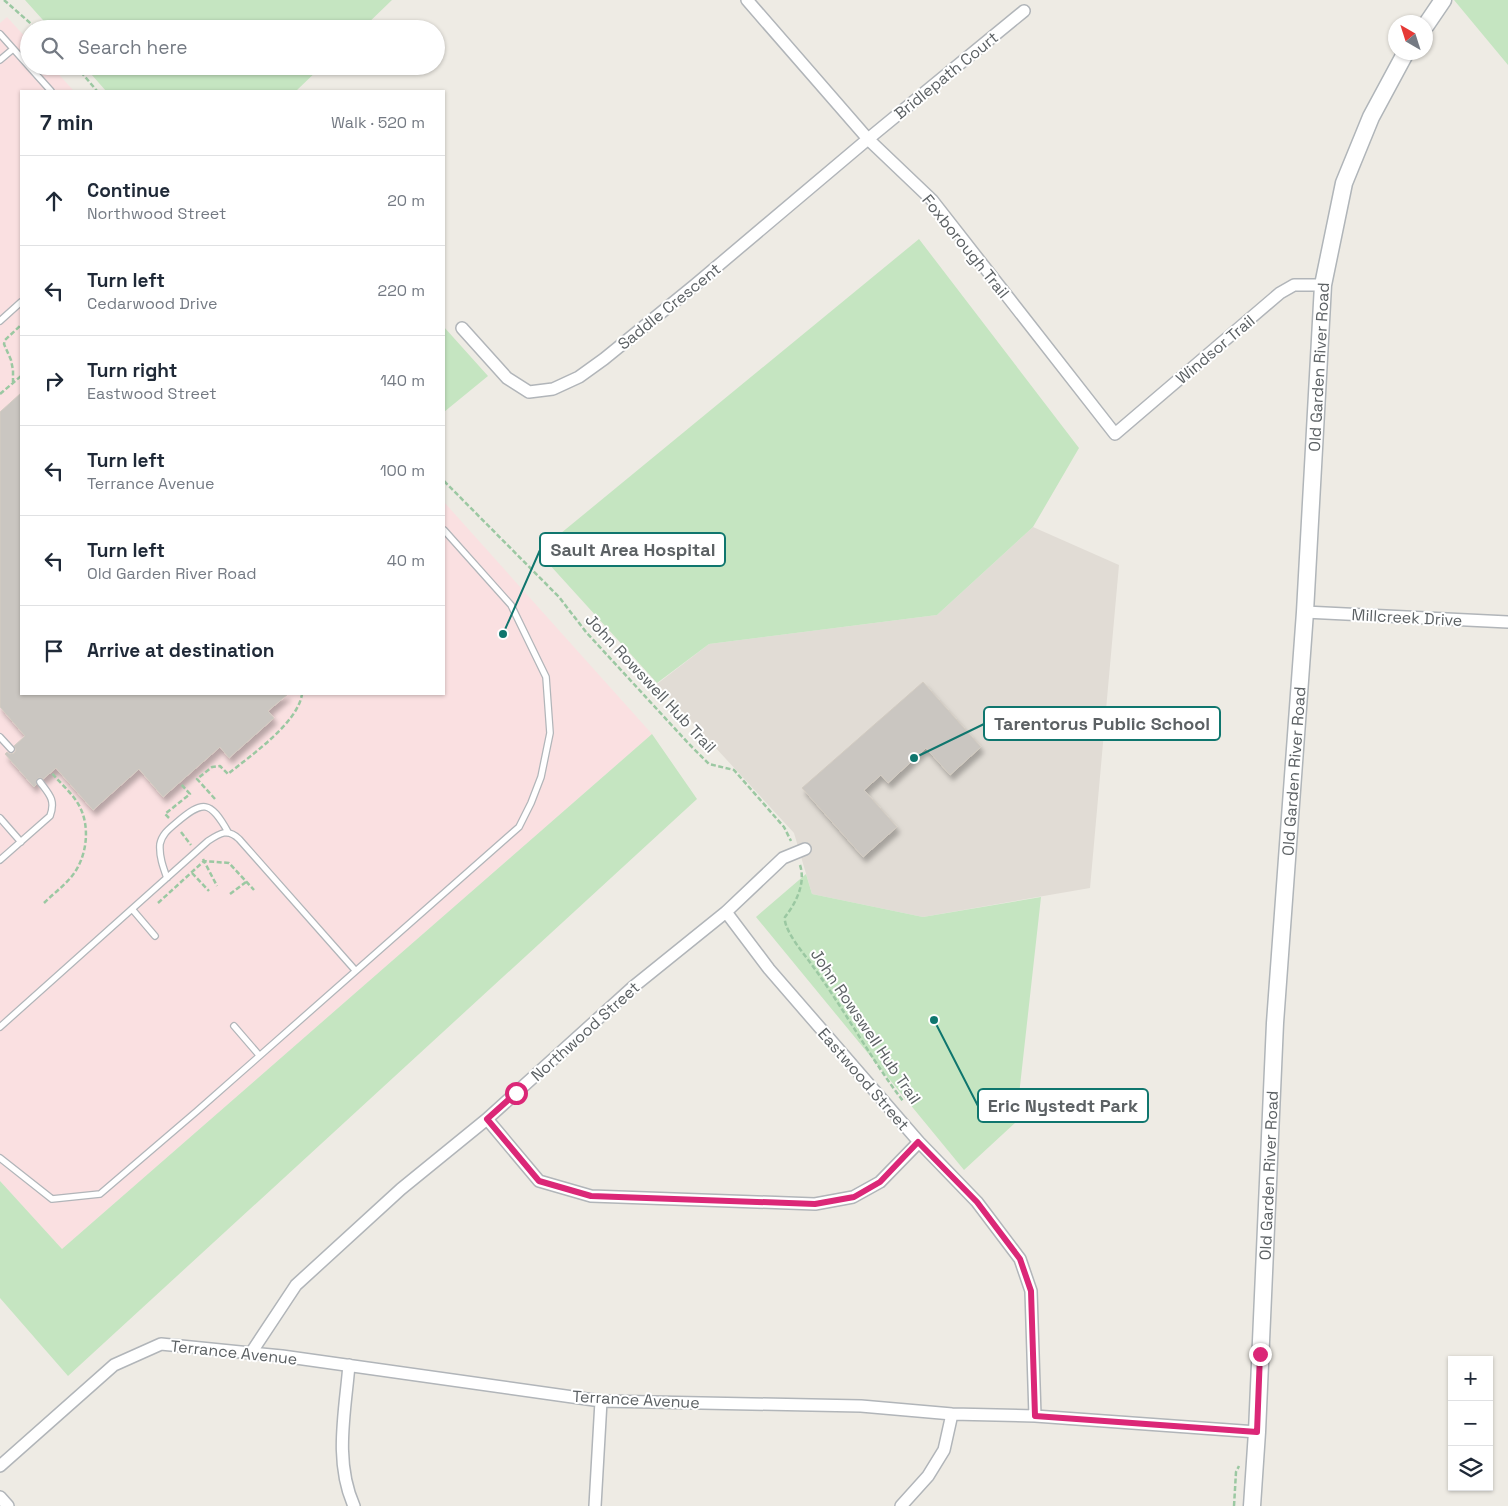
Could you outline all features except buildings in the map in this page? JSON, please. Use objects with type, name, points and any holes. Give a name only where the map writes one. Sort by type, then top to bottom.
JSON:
[{"type":"main road","points":[[1433,15],[1443,0]]},
{"type":"main road","name":"Old Garden River Road","points":[[1252,1506],[1275,1023],[1305,612],[1323,285],[1344,183],[1371,117],[1402,60]]},
{"type":"street","name":"Foxborough Trail","points":[[747,0],[868,139],[932,200],[1115,434]]},
{"type":"street","name":"Bridlepath Court","points":[[868,139],[1024,11]]},
{"type":"street","name":"Saddle Crescent","points":[[462,328],[507,378],[529,392],[553,390],[579,377],[604,359],[868,139]]},
{"type":"street","name":"Windsor Trail","points":[[1115,434],[1280,293],[1294,284],[1323,285]]},
{"type":"street","name":"Millcreek Drive","points":[[1305,612],[1508,622]]},
{"type":"street","name":"Northwood Street","points":[[250,1352],[296,1285],[401,1190],[487,1119],[633,987],[726,912],[783,858],[801,851]]},
{"type":"street","name":"Eastwood Street","points":[[726,912],[769,969],[918,1142],[977,1202],[1020,1259],[1031,1291],[1035,1416]]},
{"type":"street","points":[[487,1119],[539,1181],[591,1196],[815,1204],[854,1197],[880,1182],[918,1142]]},
{"type":"street","name":"Terrance Avenue","points":[[0,1466],[114,1365],[161,1344],[250,1352],[602,1400],[861,1406],[952,1414],[1035,1416],[1257,1432]]},
{"type":"street","points":[[349,1365],[341,1453],[347,1489],[354,1506]]},
{"type":"street","points":[[595,1506],[602,1400]]},
{"type":"street","points":[[901,1506],[928,1476],[944,1450],[952,1414]]},
{"type":"street","points":[[0,1497],[8,1506]]},
{"type":"lane","points":[[0,34],[20,56]]},
{"type":"lane","points":[[0,60],[13,48]]},
{"type":"lane","points":[[37,75],[50,90]]},
{"type":"lane","points":[[0,321],[20,303]]},
{"type":"lane","points":[[0,1158],[52,1199],[100,1194],[518,827],[532,803],[541,777],[550,733],[546,677],[511,606],[445,531]]},
{"type":"lane","points":[[0,737],[11,748]]},
{"type":"lane","points":[[0,860],[50,816],[53,808],[50,796],[40,782]]},
{"type":"lane","points":[[167,878],[162,862],[160,843],[164,834],[193,809],[200,806],[208,807],[222,820],[228,832]]},
{"type":"lane","points":[[0,818],[21,842]]},
{"type":"lane","points":[[0,1027],[197,851],[218,834],[228,832],[235,835],[250,850],[355,970]]},
{"type":"lane","points":[[132,909],[155,936]]},
{"type":"lane","points":[[234,1026],[260,1055]]},
{"type":"path","points":[[4,0],[27,20]]},
{"type":"path","points":[[84,75],[96,90]]},
{"type":"path","points":[[13,383],[14,370],[4,344],[5,340],[20,326]]},
{"type":"path","points":[[0,394],[20,377]]},
{"type":"path","name":"John Rowswell Hub Trail","points":[[445,482],[559,597],[586,632],[709,764],[734,770],[784,828],[801,851],[803,874],[800,891],[785,917],[786,925],[903,1102]]},
{"type":"path","points":[[208,807],[216,800],[197,779],[212,767],[220,766],[228,774],[276,734],[291,716],[302,695]]},
{"type":"path","points":[[44,903],[77,868],[84,851],[86,834],[82,810],[51,772]]},
{"type":"path","points":[[180,783],[190,794],[165,814],[197,851],[217,886]]},
{"type":"path","points":[[158,903],[204,861],[229,863],[254,890]]},
{"type":"path","points":[[192,872],[209,891]]},
{"type":"path","points":[[230,894],[246,882]]},
{"type":"shaded area","points":[[7,17],[20,31],[20,75],[59,75],[73,90],[20,90],[20,695],[445,695],[445,503],[652,734],[62,1249],[0,1181],[0,23]]},
{"type":"shaded area","points":[[1033,527],[1119,565],[1090,888],[923,917],[812,894],[794,833],[657,684],[709,644],[937,615]]},
{"type":"green space","points":[[25,0],[392,0],[371,20],[43,20]]},
{"type":"green space","points":[[1454,0],[1508,0],[1508,65]]},
{"type":"green space","points":[[92,75],[313,75],[297,90],[105,90]]},
{"type":"green space","points":[[919,239],[1079,448],[1033,527],[937,615],[709,644],[657,683],[538,552]]},
{"type":"green space","points":[[445,328],[488,376],[445,411]]},
{"type":"green space","points":[[652,734],[697,799],[68,1376],[0,1298],[0,1181],[62,1249]]},
{"type":"green space","points":[[806,874],[812,894],[923,917],[1041,897],[1016,1122],[964,1170],[756,917]]},
{"type":"place","name":"Sault Area Hospital","points":[[503,634]]},
{"type":"place","name":"Tarentorus Public School","points":[[914,758]]},
{"type":"place","name":"Eric Nystedt Park","points":[[934,1020]]},
{"type":"route","points":[[516,1093],[487,1119],[539,1181],[591,1196],[815,1204],[854,1197],[880,1182],[918,1142],[977,1202],[1020,1259],[1031,1291],[1035,1416],[1257,1432],[1260,1354]]}]
